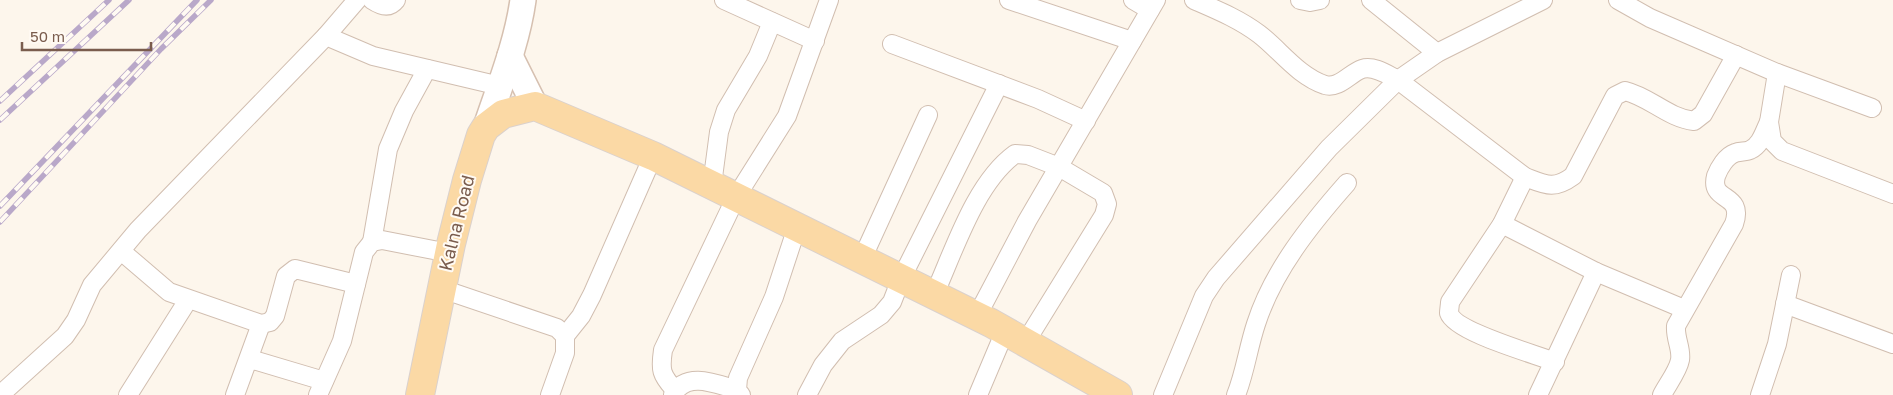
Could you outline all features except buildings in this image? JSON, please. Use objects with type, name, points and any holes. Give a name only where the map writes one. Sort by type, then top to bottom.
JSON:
[{"type":"main road","points":[[486,126],[503,114],[535,106],[653,156],[977,316],[1015,337],[1101,391]]},
{"type":"main road","name":"Kalna Road","points":[[420,395],[449,253],[467,180],[486,126]]},
{"type":"street","points":[[0,395],[65,336],[76,320],[92,285],[151,216],[326,36],[357,0]]},
{"type":"street","points":[[372,0],[386,6],[392,5],[396,0]]},
{"type":"street","name":"Kalna Road","points":[[486,126],[510,56],[523,0]]},
{"type":"street","points":[[797,227],[771,305],[738,378],[739,393],[703,380],[690,381],[674,392],[665,379],[660,366],[663,350],[736,197],[787,116],[829,0]]},
{"type":"street","points":[[1009,0],[1132,41]]},
{"type":"street","points":[[977,316],[1026,221],[1153,5],[1133,0]]},
{"type":"street","points":[[1194,0],[1232,17],[1259,34],[1316,81],[1328,86],[1341,82],[1363,69],[1378,70],[1398,80],[1525,177],[1545,185],[1561,185],[1572,176],[1615,96],[1625,91],[1637,93],[1682,120],[1694,122],[1703,114],[1736,55]]},
{"type":"street","points":[[1300,0],[1310,2],[1320,0]]},
{"type":"street","points":[[1163,395],[1204,296],[1216,278],[1329,148],[1398,80],[1437,53],[1543,0]]},
{"type":"street","points":[[1618,0],[1650,18],[1777,73],[1872,108]]},
{"type":"street","points":[[734,2],[772,22],[815,41]]},
{"type":"street","points":[[1382,4],[1437,53]]},
{"type":"street","points":[[712,185],[719,132],[726,110],[758,56],[772,22]]},
{"type":"street","points":[[326,36],[373,56],[500,86]]},
{"type":"street","points":[[892,44],[999,84],[1086,121]]},
{"type":"street","points":[[510,56],[535,106]]},
{"type":"street","points":[[250,359],[321,388],[342,341],[364,252],[372,242],[388,149],[404,110],[427,70]]},
{"type":"street","points":[[1662,395],[1680,361],[1680,348],[1675,337],[1676,326],[1734,224],[1738,212],[1734,204],[1720,195],[1716,187],[1716,176],[1726,158],[1735,153],[1750,151],[1758,144],[1769,122],[1777,73]]},
{"type":"street","points":[[808,395],[823,365],[842,341],[881,315],[892,302],[901,279],[999,84]]},
{"type":"street","points":[[862,259],[928,115]]},
{"type":"street","points":[[1769,122],[1772,141],[1782,151],[1893,194]]},
{"type":"street","points":[[934,295],[976,201],[1004,162],[1014,154],[1028,155],[1059,167],[1103,193],[1107,204],[1104,215],[1015,337],[978,395]]},
{"type":"street","points":[[550,395],[565,353],[565,336],[581,316],[592,295],[653,156]]},
{"type":"street","points":[[1525,177],[1502,224],[1450,302],[1449,313],[1456,323],[1498,343],[1530,352],[1554,362]]},
{"type":"street","points":[[1236,395],[1256,324],[1268,293],[1314,220],[1347,183]]},
{"type":"street","points":[[1502,224],[1596,272],[1684,309]]},
{"type":"street","points":[[372,242],[382,240],[449,253]]},
{"type":"street","points":[[121,251],[161,287],[188,300],[261,324],[270,322],[275,316],[286,276],[290,271],[295,269],[356,284]]},
{"type":"street","points":[[1538,395],[1596,272]]},
{"type":"street","points":[[1760,395],[1770,368],[1792,274]]},
{"type":"street","points":[[442,288],[557,328],[565,336]]},
{"type":"street","points":[[128,395],[188,300]]},
{"type":"street","points":[[1785,304],[1893,344]]},
{"type":"street","points":[[235,395],[250,359],[261,324]]},
{"type":"railway","points":[[0,101],[109,0]]},
{"type":"railway","points":[[0,120],[129,0]]},
{"type":"railway","points":[[0,206],[197,0]]},
{"type":"railway","points":[[0,222],[161,49],[211,0]]}]
